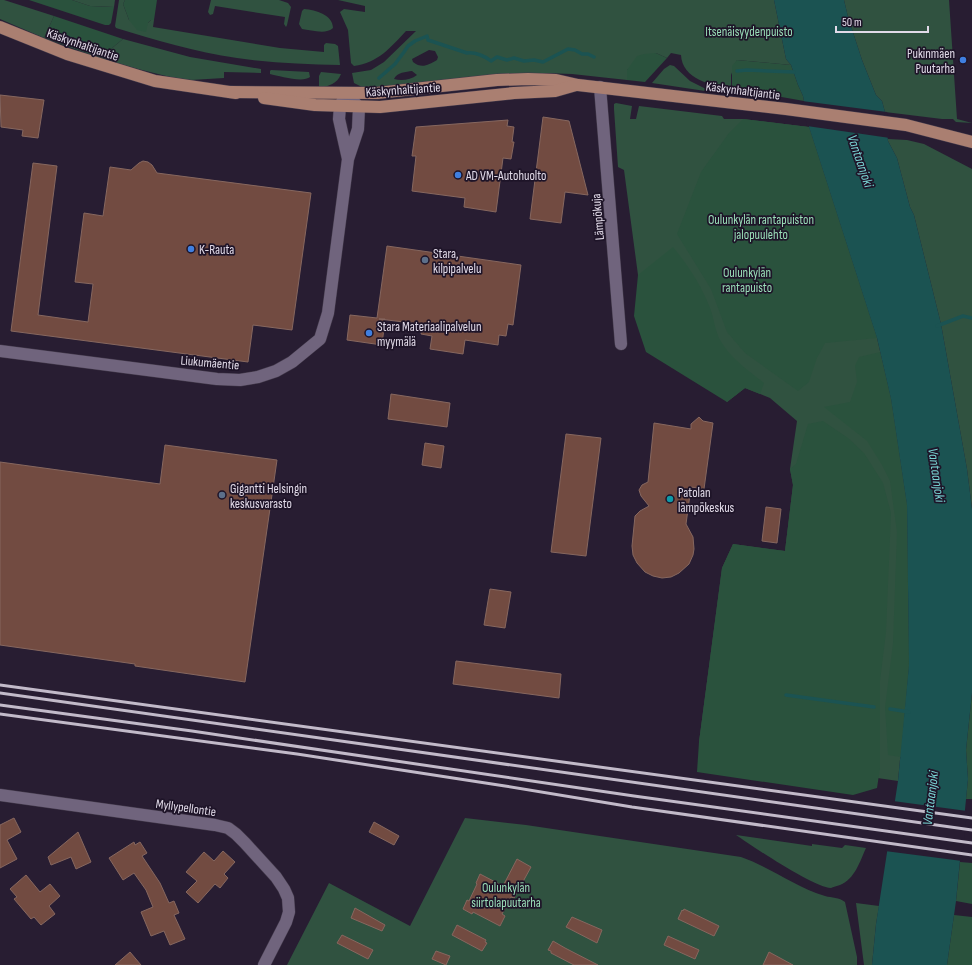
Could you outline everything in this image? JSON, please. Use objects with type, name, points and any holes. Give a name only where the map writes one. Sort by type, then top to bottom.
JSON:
[{"type":"main road","name":"Käskynhaltijantie","points":[[0,27],[67,54],[155,81],[300,104],[380,107],[514,93],[555,91],[578,85]]},
{"type":"main road","name":"Käskynhaltijantie","points":[[230,92],[315,92],[346,94],[377,93],[497,80],[556,80],[600,88],[786,109],[906,126],[972,142]]},
{"type":"street","name":"Lämpökuja","points":[[600,88],[621,344]]},
{"type":"street","name":"Liukumäentie","points":[[346,94],[340,106],[339,119],[348,159]]},
{"type":"street","points":[[346,94],[359,107]]},
{"type":"street","name":"Liukumäentie","points":[[0,351],[218,379],[240,380],[258,377],[276,371],[297,358],[320,339],[328,313],[348,159],[358,129],[359,107]]},
{"type":"street","name":"Myllypellontie","points":[[0,795],[228,828],[245,843],[276,877],[288,898],[289,912],[286,922],[264,965]]},
{"type":"green space","points":[[0,0],[54,16],[44,38],[0,19]]},
{"type":"green space","points":[[29,0],[72,0],[90,6],[114,7],[111,23],[109,25],[105,25]]},
{"type":"green space","points":[[72,0],[115,0],[114,7],[90,6]]},
{"type":"green space","points":[[119,0],[125,0],[123,4],[129,20],[148,23],[151,20],[154,20],[153,27],[280,48],[324,52],[324,45],[326,43],[335,44],[338,46],[340,65],[250,60],[191,49],[146,37],[116,28],[115,26]]},
{"type":"green space","points":[[125,0],[157,0],[154,20],[151,20],[148,23],[146,32],[137,30],[129,20],[123,4]]},
{"type":"green space","points":[[211,0],[279,0],[288,3],[291,7],[286,27],[284,24],[285,17],[215,6],[213,14],[210,15],[208,12]]},
{"type":"green space","name":"Itsenäisyydenpuisto","points":[[338,0],[774,0],[786,59],[791,65],[737,60],[731,75],[731,88],[699,80],[687,70],[681,55],[671,53],[667,58],[656,53],[627,70],[627,80],[572,74],[544,73],[364,88],[354,83],[352,73],[371,70],[384,62],[416,31],[406,31],[377,58],[370,62],[354,66],[351,63],[348,30],[340,12],[344,9],[365,12],[365,6]],"holes":[[[429,50],[435,51],[438,57],[437,60],[428,65],[422,66],[413,62],[412,59]],[[412,71],[417,75],[406,80],[394,79],[399,74]]]},
{"type":"green space","points":[[844,0],[949,0],[957,119],[972,123],[956,122],[953,119],[885,112],[882,101],[876,95],[862,60]]},
{"type":"green space","points":[[304,9],[323,14],[330,20],[333,28],[322,32],[302,29],[299,24],[302,11]]},
{"type":"green space","points":[[54,16],[123,39],[100,58],[44,38]]},
{"type":"green space","points":[[123,39],[190,57],[261,69],[261,73],[224,72],[224,78],[191,80],[170,77],[100,58]]},
{"type":"green space","points":[[656,53],[667,58],[645,82],[627,80],[627,70],[637,56]]},
{"type":"green space","points":[[737,60],[791,65],[804,101],[732,88],[732,66]]},
{"type":"green space","points":[[670,65],[674,66],[690,81],[712,92],[652,83],[664,69]]},
{"type":"green space","points":[[271,70],[309,72],[310,77],[307,79],[291,78],[270,74]]},
{"type":"green space","points":[[321,72],[341,74],[332,84],[319,88],[319,76]]},
{"type":"green space","name":"Oulunkylän rantapuisto","points":[[616,103],[632,106],[630,119],[636,119],[639,106],[722,116],[724,119],[743,119],[809,127],[877,338],[891,399],[907,505],[909,665],[898,781],[850,774],[699,742],[722,568],[733,544],[785,551],[793,485],[790,469],[797,421],[770,398],[745,388],[727,402],[638,275],[624,170],[618,167],[614,109],[614,104]]},
{"type":"green space","name":"Oulunkylän rantapuiston jalopuulehto","points":[[743,119],[809,127],[877,338],[825,343],[817,358],[809,382],[798,391],[745,353],[727,332],[711,289],[677,234],[701,172],[729,133]]},
{"type":"green space","points":[[888,139],[907,140],[924,144],[972,169],[972,509],[967,469],[941,324],[914,215],[910,207],[897,158]]},
{"type":"green space","points":[[673,247],[689,268],[703,291],[718,336],[724,347],[740,364],[764,383],[760,394],[745,388],[727,402],[646,352],[634,316],[638,275]]},
{"type":"green space","points":[[880,352],[891,399],[907,505],[909,665],[901,757],[888,755],[885,707],[893,643],[897,532],[890,481],[867,441],[824,407],[850,402],[857,382],[855,366],[859,357]]},
{"type":"green space","points":[[823,421],[848,438],[864,453],[883,483],[891,513],[886,632],[880,681],[880,768],[877,788],[853,795],[697,772],[699,742],[722,568],[733,544],[785,551],[793,485],[790,469],[796,464],[808,424]]},
{"type":"green space","points":[[972,693],[972,799],[966,799],[968,779],[966,750]]},
{"type":"green space","name":"Oulunkylän siirtolapuutarha","points":[[465,818],[526,825],[741,857],[752,861],[814,892],[843,900],[845,902],[857,957],[857,965],[287,965],[329,883],[410,926]]},
{"type":"green space","points":[[736,835],[812,846],[812,844],[842,848],[845,845],[866,848],[850,879],[831,888],[811,881],[798,874]]},
{"type":"green space","points":[[960,862],[972,863],[972,904],[956,901]]},
{"type":"green space","points":[[856,903],[879,906],[872,965],[864,965]]},
{"type":"green space","points":[[954,915],[972,917],[972,965],[947,965]]},
{"type":"water","name":"Vantaanjoki","points":[[774,0],[844,0],[862,60],[876,95],[882,101],[885,112],[888,141],[897,158],[910,207],[914,215],[941,324],[967,469],[972,509],[972,693],[966,750],[968,779],[956,901],[947,965],[872,965],[876,924],[898,781],[909,665],[907,505],[891,399],[877,338],[809,127],[803,96],[791,65],[786,59]]},
{"type":"pier","points":[[802,101],[887,112],[890,138],[807,126]]},
{"type":"pier","points":[[893,801],[967,811],[962,861],[885,851]]},
{"type":"building","points":[[0,95],[44,100],[38,138],[22,136],[23,130],[1,127]]},
{"type":"building","points":[[543,117],[569,121],[588,195],[565,192],[561,223],[530,219]]},
{"type":"building","name":"AD VM-Autohuolto","points":[[508,120],[507,126],[514,127],[512,142],[514,142],[511,159],[503,158],[496,212],[464,207],[465,198],[412,191],[416,156],[412,156],[416,127]]},
{"type":"building","name":"K-Rauta","points":[[143,161],[152,165],[157,173],[311,193],[292,330],[253,325],[248,362],[11,331],[33,163],[57,166],[38,315],[88,322],[93,284],[75,282],[84,213],[103,216],[110,167],[131,170]]},
{"type":"building","points":[[387,246],[521,265],[513,325],[508,324],[506,336],[499,335],[498,345],[465,340],[463,354],[430,349],[432,336],[421,334],[422,330],[411,329],[412,323],[385,320],[382,345],[347,340],[350,315],[377,318]]},
{"type":"building","points":[[391,394],[450,403],[447,427],[388,419]]},
{"type":"building","name":"Patolan lämpökeskus","points":[[699,417],[703,421],[713,423],[704,489],[691,487],[686,524],[693,537],[693,555],[689,564],[679,573],[671,577],[662,578],[653,576],[645,572],[637,563],[633,555],[632,546],[635,516],[649,506],[641,496],[639,490],[642,485],[648,482],[654,423],[691,429],[691,424]]},
{"type":"building","points":[[566,434],[601,438],[586,556],[551,552]]},
{"type":"building","points":[[425,443],[444,446],[441,468],[422,465]]},
{"type":"building","points":[[165,445],[277,460],[245,682],[135,666],[135,664],[0,645],[0,462],[160,484]]},
{"type":"building","points":[[766,507],[781,509],[777,543],[762,541]]},
{"type":"building","points":[[490,589],[511,592],[505,628],[484,625]]},
{"type":"building","points":[[456,661],[561,674],[559,698],[453,684]]},
{"type":"building","points":[[14,818],[21,832],[7,840],[17,859],[0,868],[0,825]]},
{"type":"building","points":[[374,822],[399,836],[394,845],[369,832]]},
{"type":"building","points":[[78,832],[91,862],[76,869],[71,857],[51,865],[48,857]]},
{"type":"building","points":[[134,842],[135,845],[140,842],[147,853],[142,856],[160,883],[169,903],[174,901],[179,913],[174,915],[185,939],[170,945],[164,931],[151,936],[141,912],[153,907],[146,890],[134,873],[123,880],[109,858]]},
{"type":"building","points":[[223,851],[235,862],[224,874],[228,878],[220,888],[215,884],[198,903],[186,892],[197,881],[186,872],[204,852],[214,861]]},
{"type":"building","points":[[517,859],[531,867],[514,898],[511,897],[502,914],[505,916],[500,926],[473,912],[472,914],[463,909],[467,900],[469,901],[480,874],[503,886]]},
{"type":"building","points":[[26,875],[40,892],[50,884],[60,896],[49,906],[55,914],[41,925],[34,917],[31,919],[14,899],[17,897],[10,889]]},
{"type":"building","points":[[355,908],[385,925],[382,931],[351,918]]},
{"type":"building","points":[[684,909],[719,926],[714,936],[678,919],[682,910],[683,911]]},
{"type":"building","points":[[572,917],[602,930],[597,943],[566,927]]},
{"type":"building","points":[[457,925],[486,940],[485,942],[487,943],[482,951],[452,935]]},
{"type":"building","points":[[342,935],[373,950],[368,959],[337,943]]},
{"type":"building","points":[[668,936],[699,950],[695,959],[664,945]]},
{"type":"building","points":[[553,941],[598,965],[574,965],[551,953],[551,951],[548,950]]},
{"type":"building","points":[[436,951],[450,956],[446,965],[432,959]]},
{"type":"building","points":[[130,952],[141,965],[115,965]]},
{"type":"building","points":[[769,952],[793,965],[763,965]]},
{"type":"waterway","points":[[54,33],[101,49]]},
{"type":"waterway","points":[[379,78],[395,64],[408,46],[427,36],[428,40],[467,53],[480,55],[491,61],[497,57],[507,60],[514,58],[524,61],[534,60],[543,62],[568,49],[594,57]]},
{"type":"waterway","points":[[737,71],[794,72]]},
{"type":"waterway","points":[[937,326],[963,316],[972,318]]},
{"type":"waterway","points":[[786,695],[874,707]]},
{"type":"waterway","points":[[890,709],[909,712]]},
{"type":"railway","points":[[0,685],[972,818]]},
{"type":"railway","points":[[0,693],[972,830]]},
{"type":"railway","points":[[0,705],[192,731],[634,796],[972,843]]},
{"type":"railway","points":[[0,714],[297,754],[632,807],[972,855]]},
{"type":"place","name":"Pukinmäen Puutarha","points":[[963,60]]},
{"type":"place","name":"AD VM-Autohuolto","points":[[458,175]]},
{"type":"place","name":"K-Rauta","points":[[191,249]]},
{"type":"place","name":"Stara, kilpipalvelu","points":[[425,260]]},
{"type":"place","name":"Stara Materiaalipalvelun myymälä","points":[[369,333]]},
{"type":"place","name":"Gigantti Helsingin keskusvarasto","points":[[222,495]]},
{"type":"place","name":"Patolan lämpökeskus","points":[[670,499]]}]
